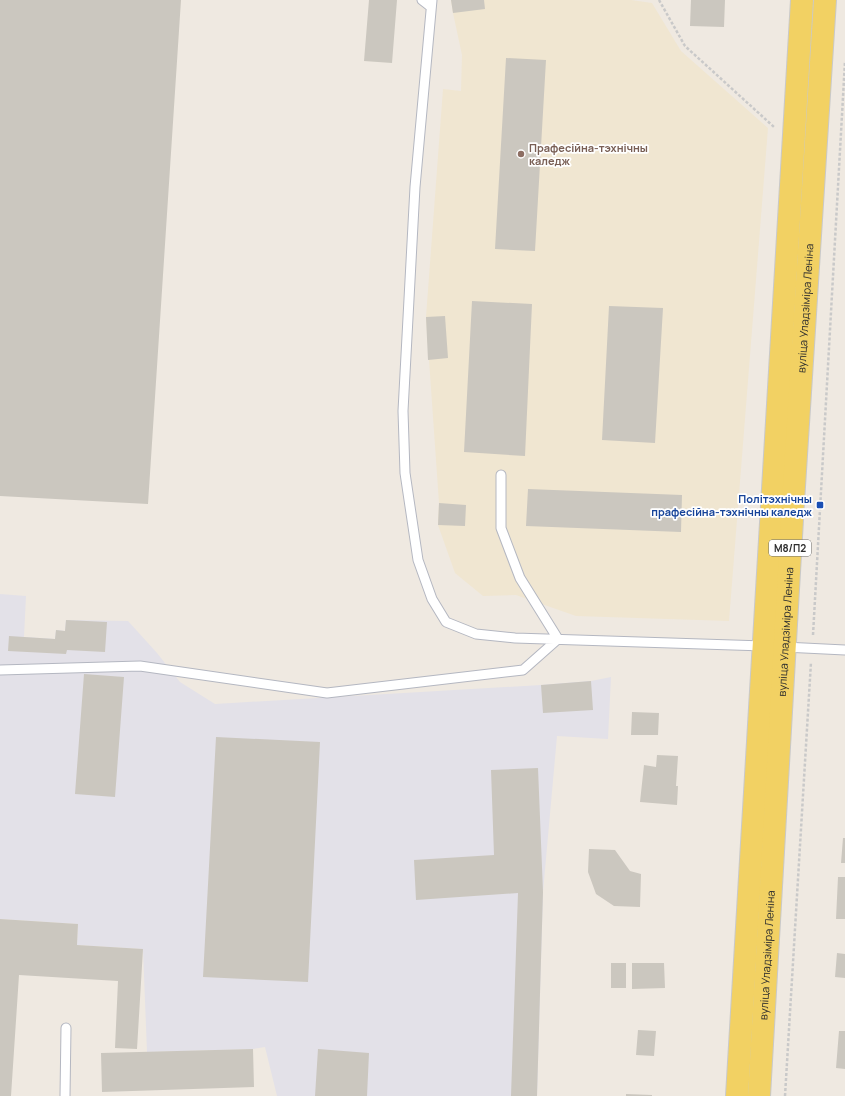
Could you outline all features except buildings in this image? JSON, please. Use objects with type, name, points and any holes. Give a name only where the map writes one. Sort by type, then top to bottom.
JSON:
[{"type":"main road","name":"вуліца Уладзіміра Леніна","points":[[759,1096],[774,647],[802,0]]},
{"type":"main road","name":"вуліца Уладзіміра Леніна","points":[[737,1096],[825,0]]},
{"type":"lane","points":[[422,0],[432,3],[415,187],[403,411],[405,473],[418,560],[432,599],[446,622],[476,634],[558,639],[845,650]]},
{"type":"lane","points":[[500,474],[501,528],[520,578],[558,639]]},
{"type":"lane","points":[[0,670],[140,666],[327,693],[523,670],[558,639]]},
{"type":"lane","points":[[65,1096],[66,1028]]},
{"type":"path","points":[[658,0],[685,46],[774,127]]},
{"type":"path","points":[[785,1096],[845,61]]},
{"type":"shaded area","points":[[451,0],[631,0],[652,3],[681,51],[768,128],[729,621],[576,616],[516,595],[483,596],[455,573],[438,525],[439,503],[426,317],[443,89],[461,91],[462,55]]},
{"type":"shaded area","points":[[0,594],[26,596],[24,637],[55,639],[56,630],[65,631],[66,620],[128,621],[157,653],[180,682],[215,704],[541,685],[591,681],[611,677],[608,739],[557,736],[543,892],[537,1096],[277,1096],[265,1047],[253,1049],[147,1052],[143,949],[77,945],[78,924],[0,919]]},
{"type":"place","name":"Прафесійна-тэхнічны каледж","points":[[521,154]]},
{"type":"place","name":"Політэхнічны прафесійна-тэхнічны каледж","points":[[820,505]]}]
